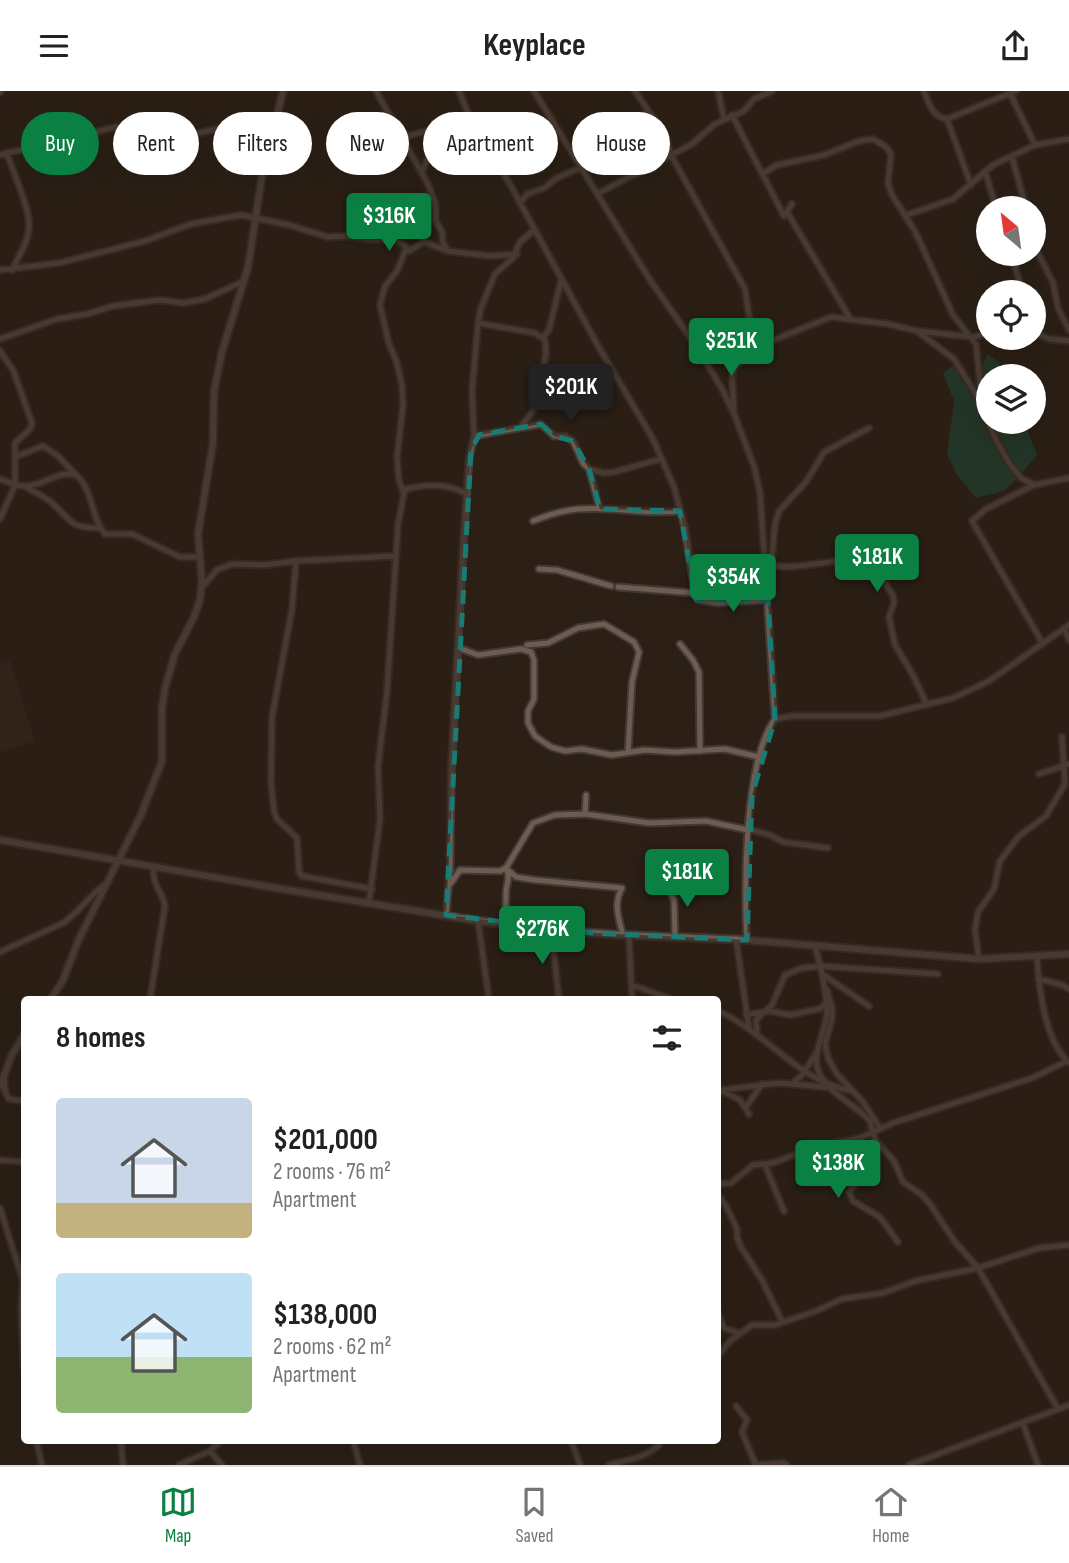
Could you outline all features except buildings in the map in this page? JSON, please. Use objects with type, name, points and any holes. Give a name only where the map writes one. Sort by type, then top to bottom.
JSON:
[{"type":"street","points":[[278,112],[283,91]]},
{"type":"street","points":[[376,91],[387,112]]},
{"type":"street","points":[[459,91],[468,112]]},
{"type":"street","points":[[534,91],[572,153]]},
{"type":"street","points":[[635,91],[649,112]]},
{"type":"street","points":[[718,91],[724,119]]},
{"type":"street","points":[[734,414],[733,369],[749,328],[745,289],[670,155],[692,144],[709,128],[724,119],[744,111],[757,97],[772,91]]},
{"type":"street","points":[[924,91],[934,113],[947,119],[1012,92],[1035,145]]},
{"type":"street","points":[[733,115],[784,216],[792,204]]},
{"type":"street","points":[[947,119],[971,185]]},
{"type":"street","points":[[12,269],[25,244],[30,226],[25,204],[3,154],[116,127],[171,139],[213,130]]},
{"type":"street","points":[[762,174],[777,165],[815,157],[859,141],[873,139],[891,152],[888,183],[892,195],[907,215],[953,315],[978,351],[978,364]]},
{"type":"street","points":[[907,215],[953,199],[985,171],[1035,145],[1069,139]]},
{"type":"street","points":[[409,151],[422,172],[435,203],[436,220],[443,234],[443,244],[448,251]]},
{"type":"street","points":[[1012,157],[1023,196]]},
{"type":"street","points":[[520,203],[527,194],[544,188],[572,171]]},
{"type":"street","points":[[985,171],[992,196]]},
{"type":"street","points":[[53,996],[120,860],[158,774],[163,749],[162,708],[165,688],[175,654],[198,609],[201,587],[199,526],[213,443],[214,391],[222,352],[244,281],[257,218],[262,175]]},
{"type":"street","points":[[504,175],[612,372],[653,439],[674,487],[695,593],[699,600],[718,603],[768,600]]},
{"type":"street","points":[[585,175],[649,280],[694,343],[734,414],[758,479],[775,719],[759,757],[748,829],[745,900],[747,940]]},
{"type":"street","points":[[597,194],[633,175]]},
{"type":"street","points":[[787,212],[851,320]]},
{"type":"street","points":[[0,270],[59,263],[156,238],[191,224],[236,216],[257,218],[328,237],[394,240],[402,243],[406,250]]},
{"type":"street","points":[[446,915],[451,771],[469,459],[474,436],[471,405],[478,323],[495,274],[517,254],[520,242],[534,230]]},
{"type":"street","points":[[406,250],[411,251],[421,243],[428,243],[448,251],[490,256],[517,254]]},
{"type":"street","points":[[369,902],[380,819],[378,766],[387,692],[398,525],[403,490],[399,481],[397,458],[403,405],[402,385],[380,305],[385,286],[397,271],[406,250]]},
{"type":"street","points":[[1044,266],[1053,283],[1058,308],[1069,330]]},
{"type":"street","points":[[542,337],[549,330],[562,280]]},
{"type":"street","points":[[0,339],[57,319],[113,306],[159,300],[184,303],[205,299],[244,281]]},
{"type":"street","points":[[733,369],[761,345],[831,317],[888,324],[917,331],[976,335]]},
{"type":"street","points":[[478,323],[508,327],[542,337]]},
{"type":"street","points":[[917,331],[951,355],[976,395]]},
{"type":"street","points":[[521,427],[536,408],[546,348],[542,337]]},
{"type":"street","points":[[1046,337],[1069,341]]},
{"type":"street","points":[[0,351],[13,370],[32,423],[30,429],[15,443],[15,485],[0,519]]},
{"type":"street","points":[[474,436],[540,423],[554,436],[569,438],[589,469],[600,509]]},
{"type":"street","points":[[766,564],[772,558],[779,511],[806,482],[824,452],[869,428]]},
{"type":"street","points":[[993,434],[1009,463],[1021,478],[1034,485]]},
{"type":"street","points":[[15,457],[43,446],[58,456],[86,488],[99,528],[108,536],[132,534],[180,557],[199,557]]},
{"type":"street","points":[[589,469],[604,473],[614,472],[661,459]]},
{"type":"street","points":[[26,487],[58,475],[75,474]]},
{"type":"street","points":[[1043,644],[972,521],[986,509],[1034,485],[1069,478]]},
{"type":"street","points":[[0,479],[26,487],[50,502],[71,523],[81,528],[99,528]]},
{"type":"street","points":[[403,490],[447,486],[467,494]]},
{"type":"street","points":[[533,521],[566,511],[680,511]]},
{"type":"street","points":[[201,587],[218,570],[228,565],[396,556]]},
{"type":"street","points":[[766,564],[794,568],[860,560],[874,564],[893,596],[894,603],[889,617],[898,654],[913,675],[927,705]]},
{"type":"street","points":[[296,561],[292,609],[272,717],[274,811],[281,824],[297,838],[299,873],[302,876],[372,889]]},
{"type":"street","points":[[539,569],[557,570],[615,587],[695,593]]},
{"type":"street","points":[[527,645],[548,643],[578,628],[604,624],[634,642],[639,652],[632,682],[628,752]]},
{"type":"street","points":[[775,719],[793,716],[880,716],[927,705],[969,693],[1010,668],[1066,627],[1069,640]]},
{"type":"street","points":[[680,644],[699,672],[701,751]]},
{"type":"street","points":[[459,648],[478,655],[521,649],[531,652],[534,660],[534,699],[527,714],[528,723],[535,736],[551,747],[603,755],[644,750],[725,749],[759,757]]},
{"type":"street","points":[[979,959],[975,930],[978,912],[994,889],[1000,861],[1019,836],[1046,815],[1065,784],[1067,765],[1062,737]]},
{"type":"street","points":[[1039,774],[1067,765]]},
{"type":"street","points":[[585,814],[586,795]]},
{"type":"street","points":[[448,896],[452,879],[460,870],[500,871],[506,868],[533,823],[555,815],[585,814],[649,823],[706,821],[748,829],[783,842],[828,848]]},
{"type":"street","points":[[0,840],[478,921],[551,930],[736,939],[979,959],[1069,954]]},
{"type":"street","points":[[150,996],[164,906],[163,898],[154,883],[154,866]]},
{"type":"street","points":[[505,924],[509,877],[506,868]]},
{"type":"street","points":[[506,868],[516,877],[622,888],[619,892],[617,914],[626,935],[632,996]]},
{"type":"street","points":[[0,952],[64,923],[92,894],[107,883]]},
{"type":"street","points":[[669,890],[674,899],[675,937]]},
{"type":"street","points":[[478,921],[489,996]]},
{"type":"street","points":[[551,930],[559,996]]},
{"type":"street","points":[[736,939],[749,1028]]},
{"type":"street","points":[[793,1083],[805,1071],[817,1050],[827,1018],[816,946]]},
{"type":"street","points":[[721,1184],[732,1183],[753,1165],[765,1165],[814,1147],[859,1138],[880,1128],[1032,1078],[1068,1062],[1056,1047],[1041,998],[1037,956]]},
{"type":"street","points":[[757,1033],[756,1020],[772,1005],[785,975],[793,970],[821,966],[937,974]]},
{"type":"street","points":[[822,977],[869,1006]]},
{"type":"street","points":[[822,977],[832,1009],[825,1050],[837,1074],[868,1108],[880,1128]]},
{"type":"street","points":[[1038,979],[1069,989]]},
{"type":"street","points":[[632,985],[663,996]]},
{"type":"street","points":[[746,1016],[766,1011],[790,1015],[819,1009],[826,1004]]},
{"type":"street","points":[[721,1013],[757,1033],[828,1086],[844,1102],[866,1116],[875,1140],[894,1161],[903,1182],[922,1195],[955,1242],[978,1268],[1058,1409]]},
{"type":"street","points":[[0,1086],[21,1040]]},
{"type":"street","points":[[817,1050],[817,1068],[828,1086]]},
{"type":"street","points":[[4,1078],[9,1099],[21,1101]]},
{"type":"street","points":[[721,1090],[793,1083],[853,1091]]},
{"type":"street","points":[[721,1091],[740,1100],[748,1110],[762,1084]]},
{"type":"street","points":[[875,1140],[867,1169],[849,1192],[853,1201],[880,1217],[898,1242]]},
{"type":"street","points":[[0,1160],[21,1162]]},
{"type":"street","points":[[765,1165],[784,1211]]},
{"type":"street","points":[[721,1199],[737,1229],[741,1247],[762,1280],[782,1321]]},
{"type":"street","points":[[0,1208],[21,1275]]},
{"type":"street","points":[[721,1353],[739,1333],[752,1325],[772,1326],[842,1299],[883,1293],[915,1281],[978,1268],[1039,1248],[1069,1245]]},
{"type":"street","points":[[21,1301],[21,1325]]},
{"type":"street","points":[[721,1321],[724,1328],[739,1333]]},
{"type":"street","points":[[909,1465],[1069,1405]]},
{"type":"street","points":[[736,1406],[747,1420],[742,1432],[755,1463],[787,1465]]},
{"type":"street","points":[[1023,1424],[1038,1465]]},
{"type":"street","points":[[37,1444],[42,1465]]},
{"type":"street","points":[[121,1444],[123,1465]]},
{"type":"street","points":[[179,1465],[210,1451],[218,1444]]},
{"type":"street","points":[[355,1444],[360,1465]]},
{"type":"street","points":[[572,1444],[580,1465]]},
{"type":"street","points":[[609,1465],[638,1457],[659,1444]]},
{"type":"street","points":[[210,1451],[222,1465]]},
{"type":"street","points":[[638,1457],[643,1465]]},
{"type":"highlighted area","points":[[541,424],[554,436],[573,441],[589,469],[600,509],[680,511],[696,600],[768,600],[775,719],[752,795],[747,940],[594,933],[446,915],[471,450],[479,435]]},
{"type":"shaded area","points":[[10,661],[35,741],[0,752],[0,664]]},
{"type":"green space","points":[[988,354],[1000,364],[983,364]]},
{"type":"green space","points":[[959,362],[976,390],[976,434],[1029,434],[1037,455],[1005,490],[976,498],[958,476],[947,455],[954,401],[943,373]]}]
